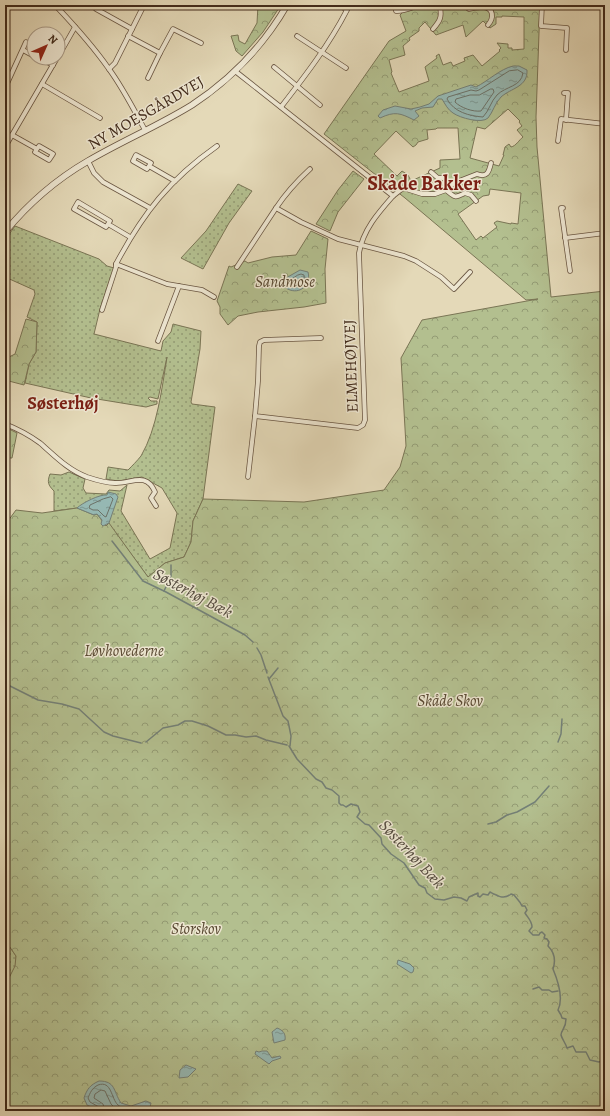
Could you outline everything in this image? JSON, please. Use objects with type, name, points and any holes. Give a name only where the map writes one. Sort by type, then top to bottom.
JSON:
[{"type":"street","points":[[5,10],[8,5]]},
{"type":"street","points":[[55,5],[109,69],[145,130]]},
{"type":"street","points":[[109,69],[115,63],[144,5]]},
{"type":"street","name":"NY MOESGÅRDVEJ","points":[[5,232],[29,206],[45,192],[88,161],[192,105],[222,83],[252,53],[268,34],[287,5]]},
{"type":"street","points":[[281,107],[322,52],[347,10],[339,5]]},
{"type":"street","points":[[395,5],[396,11],[399,12],[420,5]]},
{"type":"street","points":[[434,29],[441,20],[442,16],[440,7],[448,5]]},
{"type":"street","points":[[464,5],[469,9],[486,7],[490,10],[492,20],[488,25]]},
{"type":"street","points":[[542,5],[541,26],[567,28],[566,50]]},
{"type":"street","points":[[96,9],[132,29]]},
{"type":"street","points":[[66,43],[75,27]]},
{"type":"street","points":[[148,78],[173,29],[201,43]]},
{"type":"street","points":[[128,36],[160,52]]},
{"type":"street","points":[[297,36],[346,68]]},
{"type":"street","points":[[5,88],[26,42]]},
{"type":"street","points":[[5,147],[52,66]]},
{"type":"street","points":[[274,67],[320,105]]},
{"type":"street","points":[[235,71],[393,196],[403,188],[429,195],[446,190],[450,186],[477,174],[481,176],[486,175],[491,163]]},
{"type":"street","points":[[42,84],[100,118]]},
{"type":"street","points":[[564,93],[568,93],[566,120]]},
{"type":"street","points":[[558,141],[561,119],[605,124]]},
{"type":"street","points":[[12,134],[37,149]]},
{"type":"street","points":[[102,310],[116,264],[130,237],[150,208],[175,181],[199,159],[217,146]]},
{"type":"street","points":[[88,161],[94,172],[103,182],[150,208]]},
{"type":"street","points":[[149,166],[175,181]]},
{"type":"street","points":[[237,267],[284,196],[310,169]]},
{"type":"street","points":[[431,172],[438,178],[444,178],[448,181],[450,186]]},
{"type":"street","points":[[446,190],[455,197],[468,193],[476,201]]},
{"type":"street","name":"ELMEHØJVEJ","points":[[255,416],[358,428],[363,425],[364,380],[359,253],[361,244],[371,224],[393,196]]},
{"type":"street","points":[[78,202],[110,221],[108,224],[106,228],[74,209],[78,202]]},
{"type":"street","points":[[276,208],[338,239],[404,256],[416,261],[441,277],[454,289],[470,272]]},
{"type":"street","points":[[563,208],[561,208],[570,271]]},
{"type":"street","points":[[108,224],[130,237]]},
{"type":"street","points":[[565,238],[605,233]]},
{"type":"street","points":[[116,264],[167,284],[202,290],[214,296]]},
{"type":"street","points":[[158,341],[179,286]]},
{"type":"street","name":"ELMEHØJVEJ","points":[[248,477],[255,416],[260,342],[264,340],[321,338]]},
{"type":"street","points":[[5,424],[24,432],[40,443],[69,468],[88,477],[114,483],[137,480],[148,482],[155,492],[151,498],[156,506]]},
{"type":"green space","points":[[258,5],[281,5],[263,32],[242,56],[236,51],[231,36],[238,35],[239,41],[245,44],[257,23]]},
{"type":"green space","points":[[428,5],[540,5],[536,117],[537,147],[551,297],[605,291],[605,1111],[5,1111],[5,986],[15,966],[16,956],[5,940],[5,525],[16,510],[42,513],[77,508],[94,515],[97,514],[106,526],[109,523],[148,577],[165,563],[184,557],[191,542],[193,521],[203,499],[304,502],[384,490],[400,467],[406,446],[401,358],[422,320],[538,299],[526,300],[405,198],[324,134],[389,41],[406,31],[400,15],[405,10]],"holes":[[[496,17],[524,17],[524,49],[512,50],[512,48],[508,48],[508,44],[497,43],[501,48],[499,50],[500,51],[482,66],[473,55],[464,58],[465,61],[453,66],[451,62],[443,65],[439,54],[436,56],[437,58],[425,67],[429,81],[399,92],[391,73],[389,60],[405,55],[403,46],[410,40],[409,38],[419,31],[419,28],[425,22],[436,35],[463,25],[466,37],[483,21],[490,28],[496,24]],[[508,109],[520,121],[519,122],[522,126],[517,130],[523,137],[513,146],[511,147],[509,144],[505,147],[504,155],[499,166],[470,158],[477,127],[485,129]],[[458,128],[460,159],[440,160],[440,168],[411,181],[408,175],[402,171],[397,176],[374,154],[396,131],[413,147],[418,142],[428,139],[427,130]],[[490,189],[521,193],[518,224],[497,221],[494,223],[497,227],[483,238],[481,236],[476,240],[458,214],[483,196],[489,195]]]},
{"type":"green space","points":[[353,171],[364,179],[338,212],[330,231],[316,224],[338,190]]},
{"type":"green space","points":[[238,184],[252,191],[229,223],[203,269],[181,258],[206,231]]},
{"type":"green space","points":[[15,226],[99,259],[107,266],[114,268],[100,309],[94,334],[161,351],[163,341],[171,332],[173,324],[201,331],[200,349],[191,402],[192,404],[215,407],[203,499],[193,521],[191,542],[184,557],[165,563],[148,577],[109,524],[77,508],[54,511],[54,491],[49,485],[48,481],[50,474],[61,475],[69,472],[85,479],[83,488],[86,493],[106,494],[109,490],[120,491],[127,485],[121,511],[150,559],[170,548],[177,513],[162,488],[142,477],[118,481],[106,479],[108,467],[128,470],[141,456],[147,445],[158,408],[167,357],[158,399],[148,398],[151,401],[157,401],[157,404],[146,407],[91,398],[25,383],[29,364],[36,352],[37,322],[27,317],[35,294],[34,290],[5,277],[5,240]]},
{"type":"green space","name":"Sandmose","points":[[311,231],[328,239],[325,269],[326,303],[238,316],[228,325],[220,314],[220,307],[217,301],[229,266],[231,267],[245,261],[248,263],[272,257],[296,255]]},
{"type":"green space","points":[[26,319],[37,322],[36,352],[29,364],[24,385],[5,380],[5,359],[15,354]]},
{"type":"green space","points":[[5,427],[17,433],[12,458],[5,458]]},
{"type":"green space","points":[[5,940],[16,956],[16,966],[5,986]]},
{"type":"water","points":[[513,66],[519,66],[527,70],[525,80],[522,84],[501,97],[490,116],[485,120],[471,120],[456,115],[447,107],[442,99],[438,99],[433,107],[422,108],[415,111],[419,116],[414,120],[397,114],[390,114],[380,118],[378,116],[383,110],[395,106],[411,109],[420,107],[429,104],[438,96],[471,85],[476,87],[503,70]]},
{"type":"water","points":[[300,270],[308,272],[309,276],[307,284],[302,289],[294,291],[287,289],[284,286],[259,287],[262,284],[272,285],[282,283],[286,278]]},
{"type":"water","points":[[108,492],[116,494],[118,497],[109,523],[103,526],[101,524],[102,520],[97,514],[94,515],[77,508],[91,499],[107,495]]},
{"type":"water","points":[[398,960],[410,964],[414,968],[413,972],[411,973],[397,964]]},
{"type":"water","points":[[277,1028],[284,1032],[285,1040],[274,1043],[272,1032]]},
{"type":"water","points":[[256,1051],[267,1051],[272,1058],[280,1056],[281,1058],[272,1061],[269,1064],[255,1054]]},
{"type":"water","points":[[186,1065],[196,1069],[188,1077],[179,1078],[180,1070]]},
{"type":"water","points":[[99,1081],[104,1081],[111,1085],[121,1103],[131,1106],[146,1101],[151,1103],[150,1107],[147,1111],[100,1111],[87,1105],[84,1098],[86,1092],[93,1084]]},
{"type":"waterway","name":"Søsterhøj Bæk","points":[[112,541],[143,581],[245,635],[253,642]]},
{"type":"waterway","points":[[164,591],[171,576],[171,565]]},
{"type":"waterway","name":"Søsterhøj Bæk","points":[[257,648],[267,673]]},
{"type":"waterway","points":[[269,679],[278,668]]},
{"type":"waterway","name":"Søsterhøj Bæk","points":[[268,677],[283,716],[288,721],[291,736],[290,746]]},
{"type":"waterway","points":[[5,682],[38,700],[62,704],[79,709],[104,732],[113,736],[141,743]]},
{"type":"waterway","points":[[558,742],[561,734],[562,719]]},
{"type":"waterway","points":[[146,742],[163,728],[178,725],[185,721],[192,721],[208,726],[226,735],[246,737],[256,736],[287,745]]},
{"type":"waterway","name":"Søsterhøj Bæk","points":[[289,746],[297,759],[316,779],[322,782],[326,788],[332,790],[339,796],[339,803],[341,805],[346,807],[351,804],[358,806],[360,812],[357,817],[365,824],[369,825],[381,838],[382,844],[391,854],[404,863],[419,885],[425,888],[427,893],[435,899],[444,900],[454,897],[467,901],[469,897],[478,893],[478,896],[480,897],[483,894],[488,895],[490,892],[501,897],[506,897],[511,894],[514,895],[527,910],[525,913],[532,925],[529,931],[533,935],[539,935],[542,932],[545,935],[544,938],[549,942],[548,946],[555,960],[553,969],[560,995],[560,1005],[558,1010],[562,1018],[566,1019],[561,1035],[567,1048],[573,1046],[576,1052],[586,1052],[590,1060],[599,1062],[605,1060]]},
{"type":"waterway","points":[[488,824],[496,822],[507,815],[517,812],[535,802],[549,786]]},
{"type":"waterway","points":[[533,989],[539,987],[542,990],[549,990],[552,992],[558,991]]},
{"type":"district","name":"Skåde Bakker","points":[[424,183]]},
{"type":"district","name":"Søsterhøj","points":[[63,403]]},
{"type":"park label","name":"Løvhovederne","points":[[124,651]]},
{"type":"park label","name":"Skåde Skov","points":[[450,701]]},
{"type":"park label","name":"Storskov","points":[[196,929]]}]
